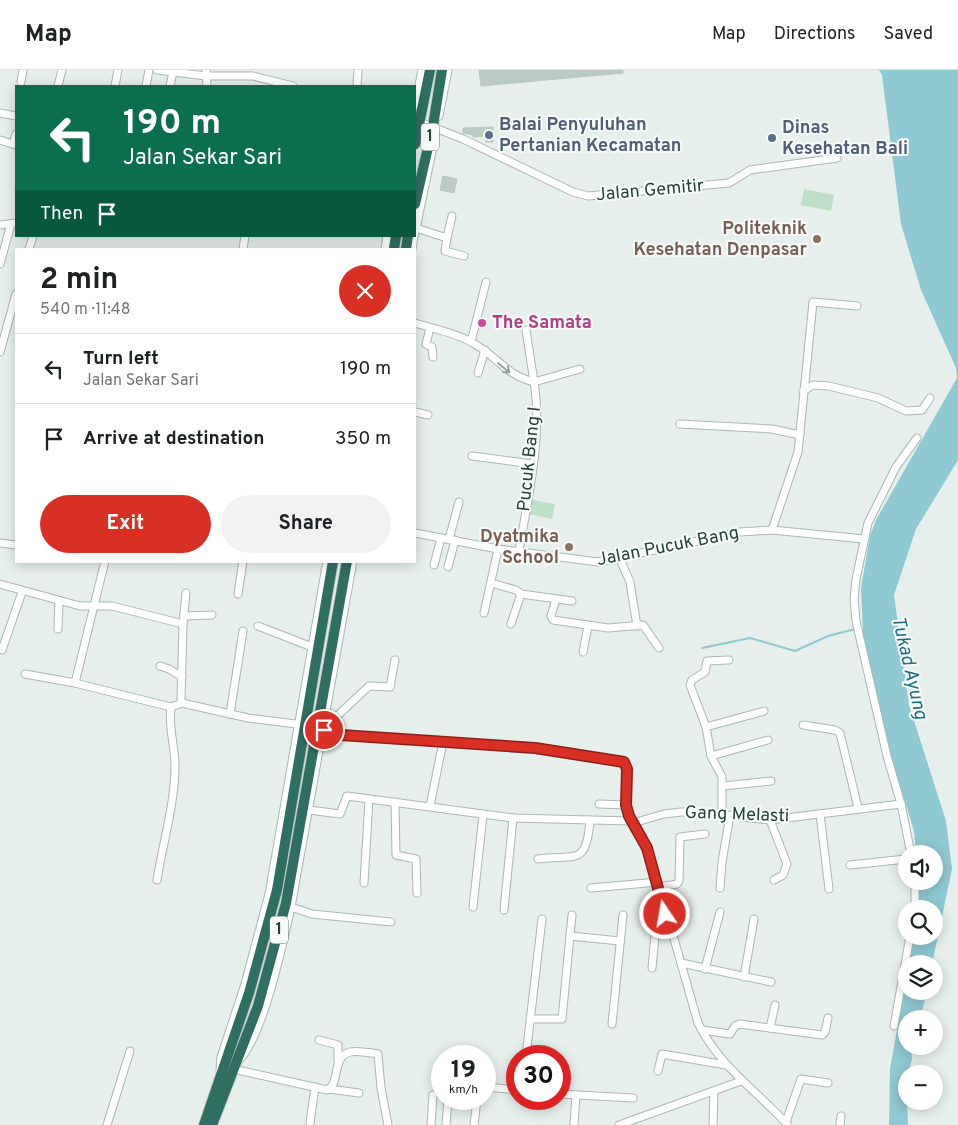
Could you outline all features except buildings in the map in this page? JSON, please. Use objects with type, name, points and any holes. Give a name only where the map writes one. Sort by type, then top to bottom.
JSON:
[{"type":"highway","name":"1","points":[[417,121],[430,70]]},
{"type":"highway","name":"1","points":[[416,200],[435,127],[442,70]]},
{"type":"highway","name":"1","points":[[212,1125],[260,998],[286,903],[322,727],[347,563]]},
{"type":"highway","name":"1","points":[[204,1125],[249,993],[276,890],[301,724],[328,568]]},
{"type":"highway","points":[[221,1075],[234,1066]]},
{"type":"street","points":[[21,82],[24,70]]},
{"type":"street","points":[[58,85],[62,70]]},
{"type":"street","points":[[115,85],[118,70]]},
{"type":"street","points":[[146,85],[149,70]]},
{"type":"street","points":[[157,70],[206,73],[258,73],[284,85]]},
{"type":"street","points":[[357,85],[358,70]]},
{"type":"street","points":[[416,100],[422,70]]},
{"type":"street","points":[[416,227],[448,70]]},
{"type":"street","points":[[170,85],[173,72]]},
{"type":"street","points":[[0,113],[15,116]]},
{"type":"street","name":"Jalan Gemitir","points":[[417,121],[435,127],[573,192],[588,196],[729,184],[750,170],[837,158]]},
{"type":"street","points":[[0,140],[15,144]]},
{"type":"street","points":[[452,216],[445,252],[464,256]]},
{"type":"street","points":[[0,225],[13,224],[0,264]]},
{"type":"street","points":[[416,232],[447,238]]},
{"type":"street","points":[[471,342],[486,282]]},
{"type":"street","points":[[0,352],[15,298]]},
{"type":"street","points":[[772,530],[798,452],[813,301],[858,306]]},
{"type":"street","name":"Pucuk Bang I","points":[[416,323],[471,342],[485,350],[510,373],[534,382],[537,397],[536,425],[519,551]]},
{"type":"street","points":[[430,328],[426,344],[432,347],[433,357]]},
{"type":"street","points":[[526,330],[534,382],[580,369]]},
{"type":"street","points":[[478,372],[485,350]]},
{"type":"street","points":[[803,391],[813,385],[829,386],[878,398],[906,411],[922,410],[930,398]]},
{"type":"street","points":[[416,412],[428,415]]},
{"type":"street","points":[[680,424],[772,429],[800,435]]},
{"type":"street","points":[[909,845],[856,621],[854,599],[856,579],[868,523],[896,467],[917,438]]},
{"type":"street","points":[[472,456],[532,464]]},
{"type":"street","points":[[448,567],[459,502]]},
{"type":"street","name":"Jalan Pucuk Bang","points":[[416,533],[498,550],[519,551],[591,562],[620,559],[740,532],[772,530],[864,538]]},
{"type":"street","points":[[434,565],[441,538]]},
{"type":"street","points":[[0,543],[15,545]]},
{"type":"street","points":[[484,613],[498,550]]},
{"type":"street","points":[[620,559],[628,575],[637,626]]},
{"type":"street","points":[[75,683],[104,563]]},
{"type":"street","points":[[238,594],[243,563]]},
{"type":"street","points":[[353,563],[322,727],[310,810],[291,907],[278,962],[258,1026],[248,1049],[234,1066],[314,1087],[359,1093]]},
{"type":"street","points":[[301,724],[312,647],[328,568]]},
{"type":"street","points":[[491,583],[516,590],[521,594],[572,601]]},
{"type":"street","points":[[0,584],[22,592],[84,607],[112,606],[183,624]]},
{"type":"street","points":[[2,650],[22,592]]},
{"type":"street","points":[[182,703],[183,624],[186,594]]},
{"type":"street","points":[[511,624],[521,594]]},
{"type":"street","points":[[556,598],[551,616],[553,620],[608,628],[643,625],[647,628],[659,648]]},
{"type":"street","points":[[58,628],[59,601]]},
{"type":"street","points":[[185,616],[212,615]]},
{"type":"street","points":[[258,626],[312,647]]},
{"type":"street","points":[[583,652],[588,626]]},
{"type":"street","points":[[230,714],[243,631]]},
{"type":"street","points":[[322,727],[335,718],[369,686],[390,686],[395,660]]},
{"type":"street","points":[[722,815],[722,778],[711,756],[706,727],[690,682],[705,672],[707,661],[729,660]]},
{"type":"street","points":[[160,666],[169,668],[182,678]]},
{"type":"street","points":[[24,674],[75,683],[171,707],[182,703],[230,714],[322,727],[341,735],[535,748],[624,762],[627,769],[626,805],[632,822],[647,848],[659,884],[665,914],[681,962],[695,1014],[702,1030],[726,1065],[787,1124],[801,1079],[828,1083]]},
{"type":"street","points":[[157,880],[174,788],[175,764],[170,720],[171,707]]},
{"type":"street","points":[[706,727],[764,711]]},
{"type":"street","points":[[803,725],[835,730],[840,733],[858,808]]},
{"type":"street","points":[[711,756],[768,740]]},
{"type":"street","points":[[430,806],[443,742]]},
{"type":"street","points":[[722,786],[771,781]]},
{"type":"street","name":"Gang Melasti","points":[[310,810],[340,814],[346,796],[513,818],[632,822],[664,814],[696,812],[770,820],[901,804]]},
{"type":"street","points":[[364,883],[369,799]]},
{"type":"street","points":[[395,802],[396,855],[416,859],[417,893]]},
{"type":"street","points":[[599,804],[626,805]]},
{"type":"street","points":[[820,814],[829,889]]},
{"type":"street","points":[[474,907],[483,815]]},
{"type":"street","points":[[720,888],[722,862],[730,815]]},
{"type":"street","points":[[504,910],[513,818]]},
{"type":"street","points":[[770,820],[787,864],[783,875],[774,880]]},
{"type":"street","points":[[538,859],[572,857],[582,852],[588,842],[590,821]]},
{"type":"street","points":[[591,888],[678,883],[680,836],[705,834]]},
{"type":"street","points":[[850,865],[898,860]]},
{"type":"street","points":[[291,907],[312,914],[391,922]]},
{"type":"street","points":[[705,969],[720,912]]},
{"type":"street","points":[[652,968],[655,936],[665,914]]},
{"type":"street","points":[[530,1019],[562,1019],[572,915]]},
{"type":"street","points":[[612,1024],[622,916]]},
{"type":"street","points":[[527,1045],[542,919]]},
{"type":"street","points":[[744,977],[754,919]]},
{"type":"street","points":[[570,936],[620,941]]},
{"type":"street","points":[[894,1026],[908,945]]},
{"type":"street","points":[[681,962],[705,969],[771,982]]},
{"type":"street","points":[[770,1028],[775,1005]]},
{"type":"street","points":[[702,1030],[730,1034],[735,1026],[740,1024],[824,1034],[828,1018]]},
{"type":"street","points":[[319,1040],[338,1045],[338,1061],[329,1089]]},
{"type":"street","points":[[107,1125],[130,1051]]},
{"type":"street","points":[[338,1061],[352,1051],[379,1054],[381,1088],[388,1125]]},
{"type":"street","points":[[658,1071],[660,1056],[663,1054],[726,1065]]},
{"type":"street","points":[[619,1125],[741,1081]]},
{"type":"street","points":[[310,1123],[314,1087]]},
{"type":"street","points":[[713,1125],[714,1092]]},
{"type":"street","points":[[571,1095],[633,1098]]},
{"type":"street","points":[[574,1125],[576,1095]]},
{"type":"street","points":[[431,1125],[432,1110]]},
{"type":"street","points":[[446,1125],[447,1110]]},
{"type":"street","points":[[474,1125],[476,1110]]},
{"type":"street","points":[[840,1116],[840,1125]]},
{"type":"street","points":[[640,1125],[642,1117]]},
{"type":"green space","points":[[804,189],[834,195],[831,211],[801,205]]},
{"type":"green space","points":[[532,500],[555,504],[552,519],[529,514]]},
{"type":"water","points":[[879,70],[958,70],[958,460],[916,529],[894,595],[909,705],[946,821],[952,869],[943,912],[943,900],[919,900],[918,890],[943,890],[943,845],[915,845],[914,831],[890,752],[863,633],[861,588],[870,536],[876,520],[957,378],[956,368],[921,290],[901,224],[882,75]]},
{"type":"water","points":[[912,945],[936,945],[934,955],[911,955]]},
{"type":"water","points":[[902,1000],[925,1000],[922,1010],[900,1010]]},
{"type":"water","points":[[898,1024],[898,1055],[912,1055],[910,1065],[898,1065],[898,1110],[907,1110],[908,1125],[889,1125],[890,1069]]},
{"type":"waterway","points":[[702,648],[750,638],[795,651],[828,636],[855,629]]},
{"type":"place","name":"Balai Penyuluhan Pertanian Kecamatan","points":[[489,135]]},
{"type":"place","name":"Dinas Kesehatan Bali","points":[[772,138]]},
{"type":"place","name":"Politeknik Kesehatan Denpasar","points":[[817,239]]},
{"type":"place","name":"The Samata","points":[[482,323]]},
{"type":"place","name":"Dyatmika School","points":[[569,547]]},
{"type":"route","points":[[324,730],[341,735],[535,748],[624,762],[627,769],[626,805],[631,821],[637,828],[651,858],[665,914]]},
{"type":"water label","name":"Tukad Ayung","points":[[909,668]]}]
